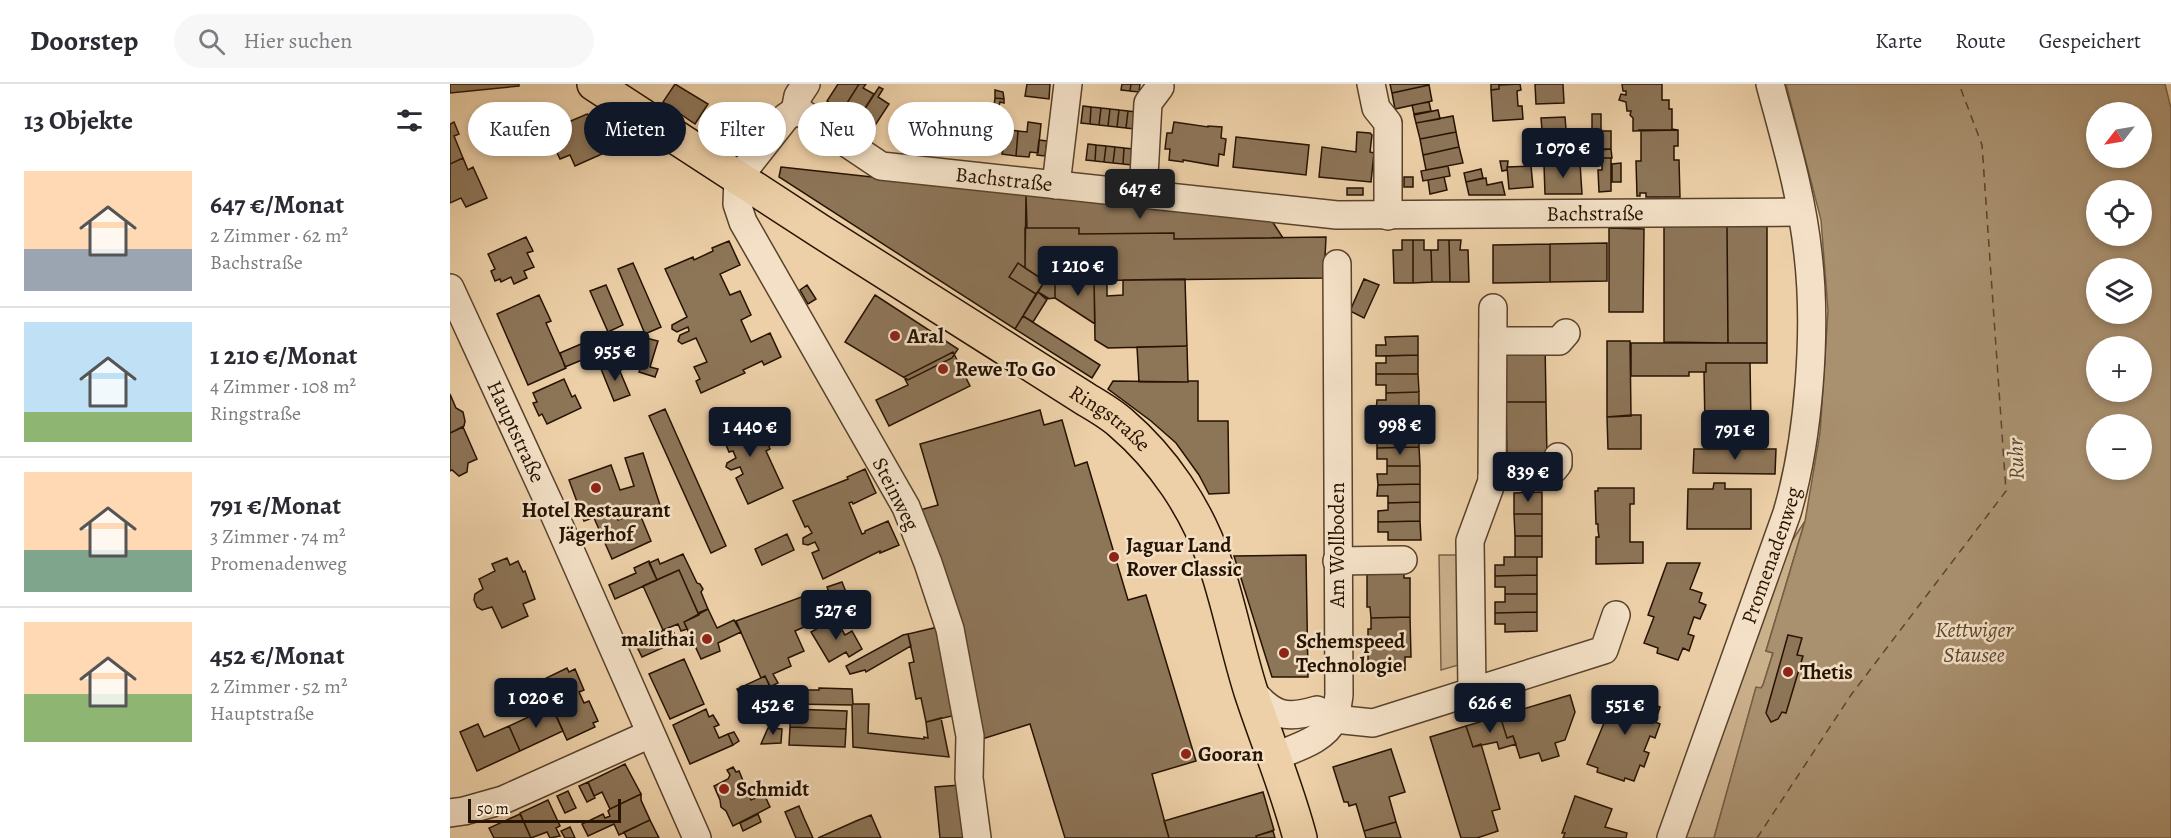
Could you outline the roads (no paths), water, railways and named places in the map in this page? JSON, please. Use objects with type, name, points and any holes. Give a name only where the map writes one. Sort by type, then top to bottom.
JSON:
[{"type":"main road","name":"Ringstraße","points":[[594,84],[1120,421],[1152,453],[1175,483],[1201,529],[1227,600],[1251,690],[1288,795],[1300,838]]},
{"type":"street","points":[[738,178],[786,117],[795,111],[798,96],[806,84]]},
{"type":"street","points":[[1056,185],[1068,84]]},
{"type":"street","points":[[1371,84],[1376,108],[1389,123],[1388,216]]},
{"type":"street","name":"Promenadenweg","points":[[1671,838],[1793,492],[1803,430],[1811,333],[1810,285],[1801,212],[1770,84]]},
{"type":"street","points":[[1143,194],[1148,102],[1160,87]]},
{"type":"street","name":"Bachstraße","points":[[795,111],[802,113],[881,166],[1337,215],[1801,212]]},
{"type":"street","name":"Steinweg","points":[[738,178],[737,204],[743,222],[906,507],[928,563],[950,628],[970,736],[969,778],[977,838]]},
{"type":"street","name":"Am Wollboden","points":[[1334,718],[1339,695],[1337,264]]},
{"type":"street","name":"Hauptstraße","points":[[450,288],[555,516],[698,838]]},
{"type":"street","points":[[1472,691],[1470,541],[1492,477],[1493,308]]},
{"type":"street","points":[[1493,341],[1559,340],[1566,333]]},
{"type":"street","points":[[1492,477],[1506,471],[1554,469],[1558,464],[1558,457]]},
{"type":"street","points":[[1337,561],[1403,560]]},
{"type":"street","points":[[1251,690],[1266,708],[1289,715],[1317,710],[1334,718],[1373,723],[1604,650],[1616,615]]},
{"type":"street","points":[[1274,757],[1317,737],[1334,718]]},
{"type":"street","points":[[450,813],[503,800],[650,734]]},
{"type":"water","name":"Kettwiger Stausee","points":[[1786,84],[2165,84],[2171,108],[2171,838],[1714,838],[1756,687],[1761,688],[1763,685],[1773,653],[1766,651],[1805,521],[1820,433],[1828,311],[1821,220]]},
{"type":"place","name":"Aral","points":[[895,336]]},
{"type":"place","name":"Rewe To Go","points":[[943,369]]},
{"type":"place","name":"Hotel Restaurant Jägerhof","points":[[596,488]]},
{"type":"place","name":"Jaguar Land Rover Classic","points":[[1114,557]]},
{"type":"place","name":"malithai","points":[[707,639]]},
{"type":"place","name":"Schemspeed Technologie","points":[[1284,653]]},
{"type":"place","name":"Thetis","points":[[1788,672]]},
{"type":"place","name":"Gooran","points":[[1186,754]]},
{"type":"place","name":"Schmidt","points":[[724,789]]},
{"type":"water label","name":"Ruhr","points":[[2015,459]]}]
